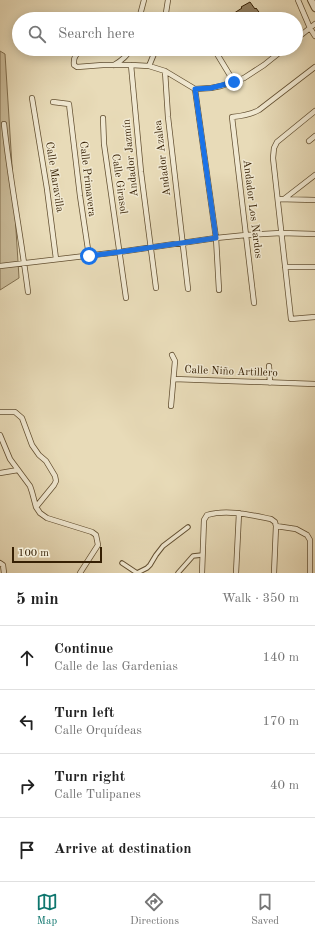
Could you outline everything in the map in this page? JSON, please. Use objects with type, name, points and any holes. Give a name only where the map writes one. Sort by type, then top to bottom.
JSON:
[{"type":"street","points":[[141,12],[144,0]]},
{"type":"street","points":[[165,12],[168,0]]},
{"type":"street","points":[[298,0],[315,36]]},
{"type":"street","points":[[311,0],[315,8]]},
{"type":"street","points":[[303,34],[315,24]]},
{"type":"street","points":[[75,56],[73,60],[74,65],[77,67],[114,65],[149,66],[165,71],[195,89],[211,88],[244,78],[275,56]]},
{"type":"street","points":[[114,65],[126,56]]},
{"type":"street","points":[[149,66],[153,56]]},
{"type":"street","points":[[218,56],[234,82]]},
{"type":"street","name":"Andador Jazmín","points":[[131,65],[156,288]]},
{"type":"street","name":"Andador Los Nardos","points":[[254,303],[232,118],[252,114],[259,110],[315,67]]},
{"type":"street","name":"Andador Azalea","points":[[165,71],[171,147],[188,289]]},
{"type":"street","points":[[195,89],[216,238],[219,290]]},
{"type":"street","name":"Calle Maravilla","points":[[32,98],[47,189],[56,259]]},
{"type":"street","name":"Calle Primavera","points":[[53,102],[69,104],[89,256]]},
{"type":"street","points":[[315,111],[277,142],[274,148],[273,158],[290,319],[315,317]]},
{"type":"street","name":"Calle Girasol","points":[[103,118],[104,144],[126,298]]},
{"type":"street","points":[[4,124],[7,156],[28,292]]},
{"type":"street","points":[[309,140],[315,136]]},
{"type":"street","points":[[284,199],[315,175]]},
{"type":"street","points":[[278,199],[315,200]]},
{"type":"street","points":[[0,266],[151,248],[216,238],[281,233],[315,234]]},
{"type":"street","points":[[285,267],[315,267]]},
{"type":"street","points":[[172,355],[175,361],[174,379]]},
{"type":"street","points":[[269,366],[270,383]]},
{"type":"street","name":"Calle Niño Artillero","points":[[171,406],[174,379],[315,384]]},
{"type":"street","points":[[0,412],[16,412],[22,418],[32,445],[39,455],[46,461],[55,476],[56,481],[54,485],[36,507]]},
{"type":"street","points":[[0,435],[10,459],[30,486],[36,507],[40,513],[47,518],[92,532],[96,535],[98,545],[80,573]]},
{"type":"street","points":[[0,473],[18,470]]},
{"type":"street","points":[[202,573],[204,520],[207,515],[212,513],[239,513],[271,519],[275,522],[274,573]]},
{"type":"street","points":[[236,573],[239,513]]},
{"type":"street","points":[[276,526],[296,530],[307,535],[310,540],[310,573]]},
{"type":"street","points":[[122,564],[138,573],[147,568],[163,546],[188,527]]},
{"type":"street","points":[[178,573],[193,556],[202,555]]},
{"type":"street","points":[[0,562],[3,565],[4,573]]},
{"type":"shaded area","points":[[0,51],[5,54],[19,278],[0,290]]},
{"type":"building","points":[[250,2],[259,12],[236,12],[242,8],[241,7]]},
{"type":"route","points":[[89,256],[216,238],[195,89],[211,88],[234,82]]}]
